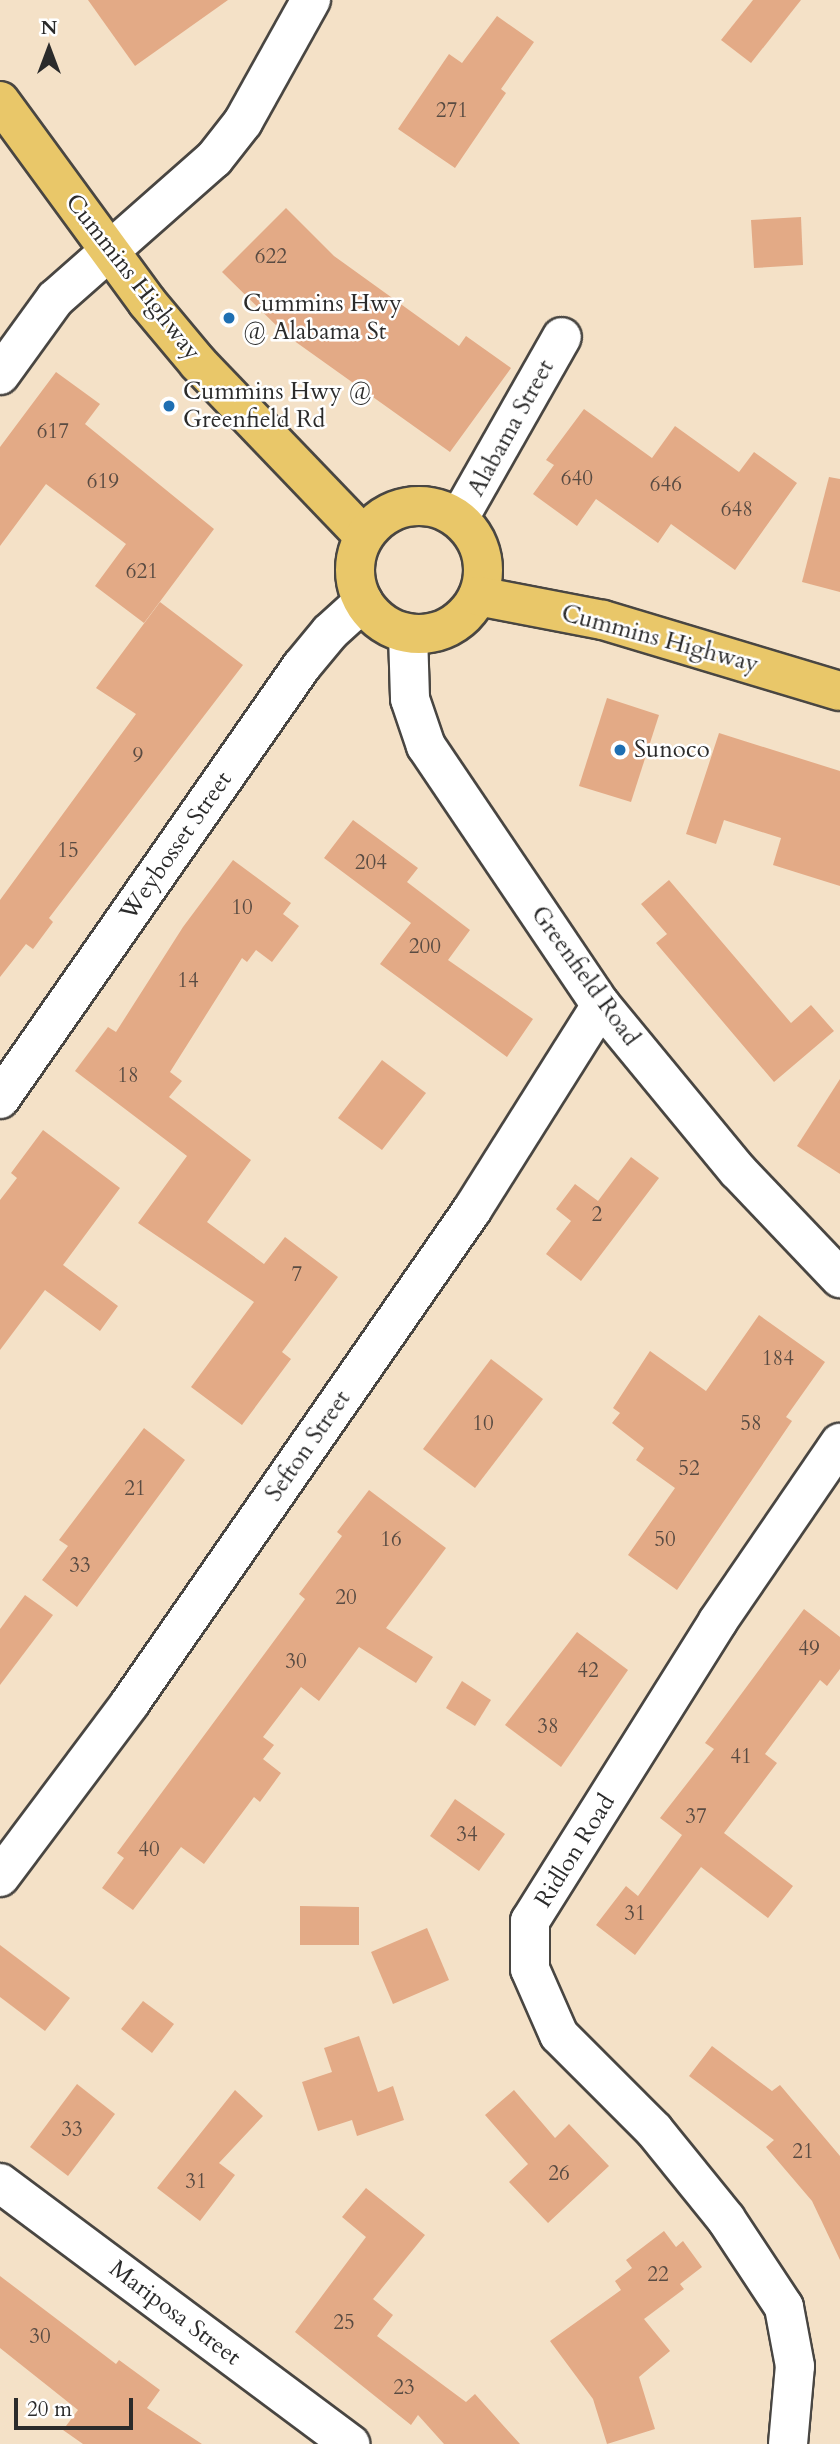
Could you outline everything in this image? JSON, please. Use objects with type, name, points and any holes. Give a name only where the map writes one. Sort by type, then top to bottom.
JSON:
[{"type":"main road","name":"Cummins Highway","points":[[0,101],[109,251],[198,363],[363,535]]},
{"type":"main road","points":[[418,505],[439,508],[459,519],[482,554],[478,596],[449,627],[408,634],[388,627],[363,602],[354,576],[363,535],[378,519],[418,505]]},
{"type":"main road","name":"Cummins Highway","points":[[478,596],[603,620],[840,691]]},
{"type":"street","points":[[0,375],[55,299],[214,159],[243,122],[311,0]]},
{"type":"street","name":"Alabama Street","points":[[459,519],[562,337]]},
{"type":"street","name":"Weybosset Street","points":[[0,1099],[301,667],[319,643],[363,602]]},
{"type":"street","name":"Greenfield Road","points":[[408,634],[410,699],[426,746],[600,1005],[738,1171],[840,1278]]},
{"type":"street","name":"Sefton Street","points":[[0,1878],[130,1703],[464,1221],[600,1005]]},
{"type":"street","name":"Ridlon Road","points":[[788,2444],[795,2366],[784,2307],[726,2219],[654,2130],[559,2035],[530,1969],[530,1921],[718,1621],[840,1443]]},
{"type":"street","name":"Mariposa Street","points":[[0,2183],[350,2444]]},
{"type":"building","points":[[88,0],[228,0],[135,66]]},
{"type":"building","points":[[753,0],[801,0],[751,63],[721,40]]},
{"type":"building","points":[[497,16],[534,42],[501,89],[506,93],[455,168],[398,129],[449,54],[462,63]]},
{"type":"building","points":[[286,208],[334,256],[459,346],[466,336],[511,368],[450,452],[286,335],[222,272]]},
{"type":"building","points":[[801,217],[803,265],[754,268],[751,220]]},
{"type":"building","points":[[56,372],[100,404],[85,424],[214,529],[144,623],[95,586],[126,544],[46,484],[0,546],[0,447]]},
{"type":"building","points":[[584,409],[652,458],[675,426],[739,472],[754,452],[797,483],[735,570],[671,524],[658,543],[596,499],[577,526],[533,494],[554,465],[546,460]]},
{"type":"building","points":[[829,477],[840,479],[840,592],[802,582]]},
{"type":"building","points":[[160,602],[243,665],[49,918],[53,922],[33,949],[26,944],[0,977],[0,900],[136,714],[96,688]]},
{"type":"building","points":[[607,698],[659,715],[631,802],[579,786]]},
{"type":"building","points":[[719,733],[840,771],[840,886],[773,865],[781,838],[724,820],[716,844],[686,834]]},
{"type":"building","points":[[353,820],[418,868],[407,882],[470,930],[448,960],[533,1019],[507,1057],[380,964],[411,923],[324,858]]},
{"type":"building","points":[[233,860],[291,903],[283,914],[299,926],[272,962],[256,950],[247,962],[242,958],[170,1072],[182,1081],[169,1097],[251,1160],[207,1222],[264,1264],[285,1237],[338,1277],[282,1352],[291,1359],[242,1425],[191,1387],[254,1302],[138,1223],[187,1156],[75,1071],[108,1027],[116,1032],[183,927]]},
{"type":"building","points":[[669,880],[791,1023],[811,1005],[834,1031],[774,1082],[656,943],[667,934],[641,904]]},
{"type":"building","points":[[382,1060],[426,1093],[382,1150],[338,1118]]},
{"type":"building","points":[[840,1079],[840,1174],[797,1146]]},
{"type":"building","points":[[43,1130],[120,1188],[63,1265],[118,1306],[100,1331],[45,1290],[0,1350],[0,1200],[17,1178],[11,1173]]},
{"type":"building","points":[[631,1157],[659,1178],[581,1281],[546,1254],[571,1221],[556,1209],[575,1184],[598,1201]]},
{"type":"building","points":[[759,1315],[825,1362],[786,1417],[792,1421],[677,1590],[628,1555],[675,1488],[636,1460],[644,1448],[612,1423],[620,1413],[613,1408],[650,1351],[706,1391]]},
{"type":"building","points":[[491,1359],[543,1399],[475,1488],[423,1449]]},
{"type":"building","points":[[144,1428],[185,1460],[77,1607],[42,1580],[68,1546],[59,1540]]},
{"type":"building","points":[[369,1490],[446,1548],[386,1628],[433,1657],[416,1683],[359,1647],[319,1701],[301,1687],[263,1737],[274,1745],[263,1759],[281,1773],[260,1802],[254,1797],[204,1864],[181,1847],[133,1910],[102,1888],[124,1858],[117,1853],[305,1599],[299,1594],[342,1536],[337,1532]]},
{"type":"building","points":[[25,1595],[53,1615],[0,1685],[0,1629]]},
{"type":"building","points":[[804,1609],[840,1637],[840,1669],[827,1686],[820,1680],[765,1754],[777,1763],[724,1833],[793,1886],[768,1918],[701,1867],[635,1955],[596,1925],[626,1886],[638,1896],[682,1835],[660,1818],[714,1749],[705,1743]]},
{"type":"building","points":[[577,1632],[628,1670],[561,1767],[505,1725]]},
{"type":"building","points":[[462,1681],[491,1700],[475,1726],[446,1708]]},
{"type":"building","points":[[455,1799],[505,1834],[479,1871],[430,1836]]},
{"type":"building","points":[[300,1906],[359,1907],[359,1945],[300,1945]]},
{"type":"building","points":[[427,1928],[449,1980],[393,2004],[371,1952]]},
{"type":"building","points":[[0,1945],[70,1998],[45,2031],[0,1997]]},
{"type":"building","points":[[143,2001],[174,2024],[152,2053],[121,2029]]},
{"type":"building","points":[[359,2036],[378,2092],[393,2086],[404,2120],[357,2136],[352,2120],[318,2131],[302,2082],[332,2072],[324,2048]]},
{"type":"building","points":[[712,2046],[772,2091],[780,2085],[840,2156],[840,2260],[812,2201],[766,2147],[774,2140],[689,2076]]},
{"type":"building","points":[[77,2084],[115,2114],[68,2176],[30,2147]]},
{"type":"building","points":[[235,2090],[263,2116],[219,2163],[235,2175],[200,2221],[157,2188]]},
{"type":"building","points":[[514,2090],[555,2138],[569,2124],[609,2166],[548,2223],[509,2182],[528,2164],[485,2115]]},
{"type":"building","points":[[366,2188],[425,2235],[373,2299],[393,2315],[377,2336],[466,2402],[475,2394],[520,2444],[444,2444],[418,2415],[411,2425],[295,2332],[366,2237],[342,2217]]},
{"type":"building","points":[[664,2231],[676,2247],[683,2241],[702,2267],[680,2284],[684,2289],[644,2319],[670,2351],[639,2377],[655,2429],[607,2444],[593,2399],[550,2341],[621,2290],[615,2281],[632,2268],[626,2260]]},
{"type":"building","points":[[0,2276],[116,2364],[119,2360],[160,2390],[147,2408],[202,2444],[83,2444],[63,2430],[78,2410],[0,2348]]},
{"type":"place","name":"Cummins Hwy @ Alabama St","points":[[229,318]]},
{"type":"place","name":"Cummins Hwy @ Greenfield Rd","points":[[169,406]]},
{"type":"place","name":"Sunoco","points":[[620,750]]}]
